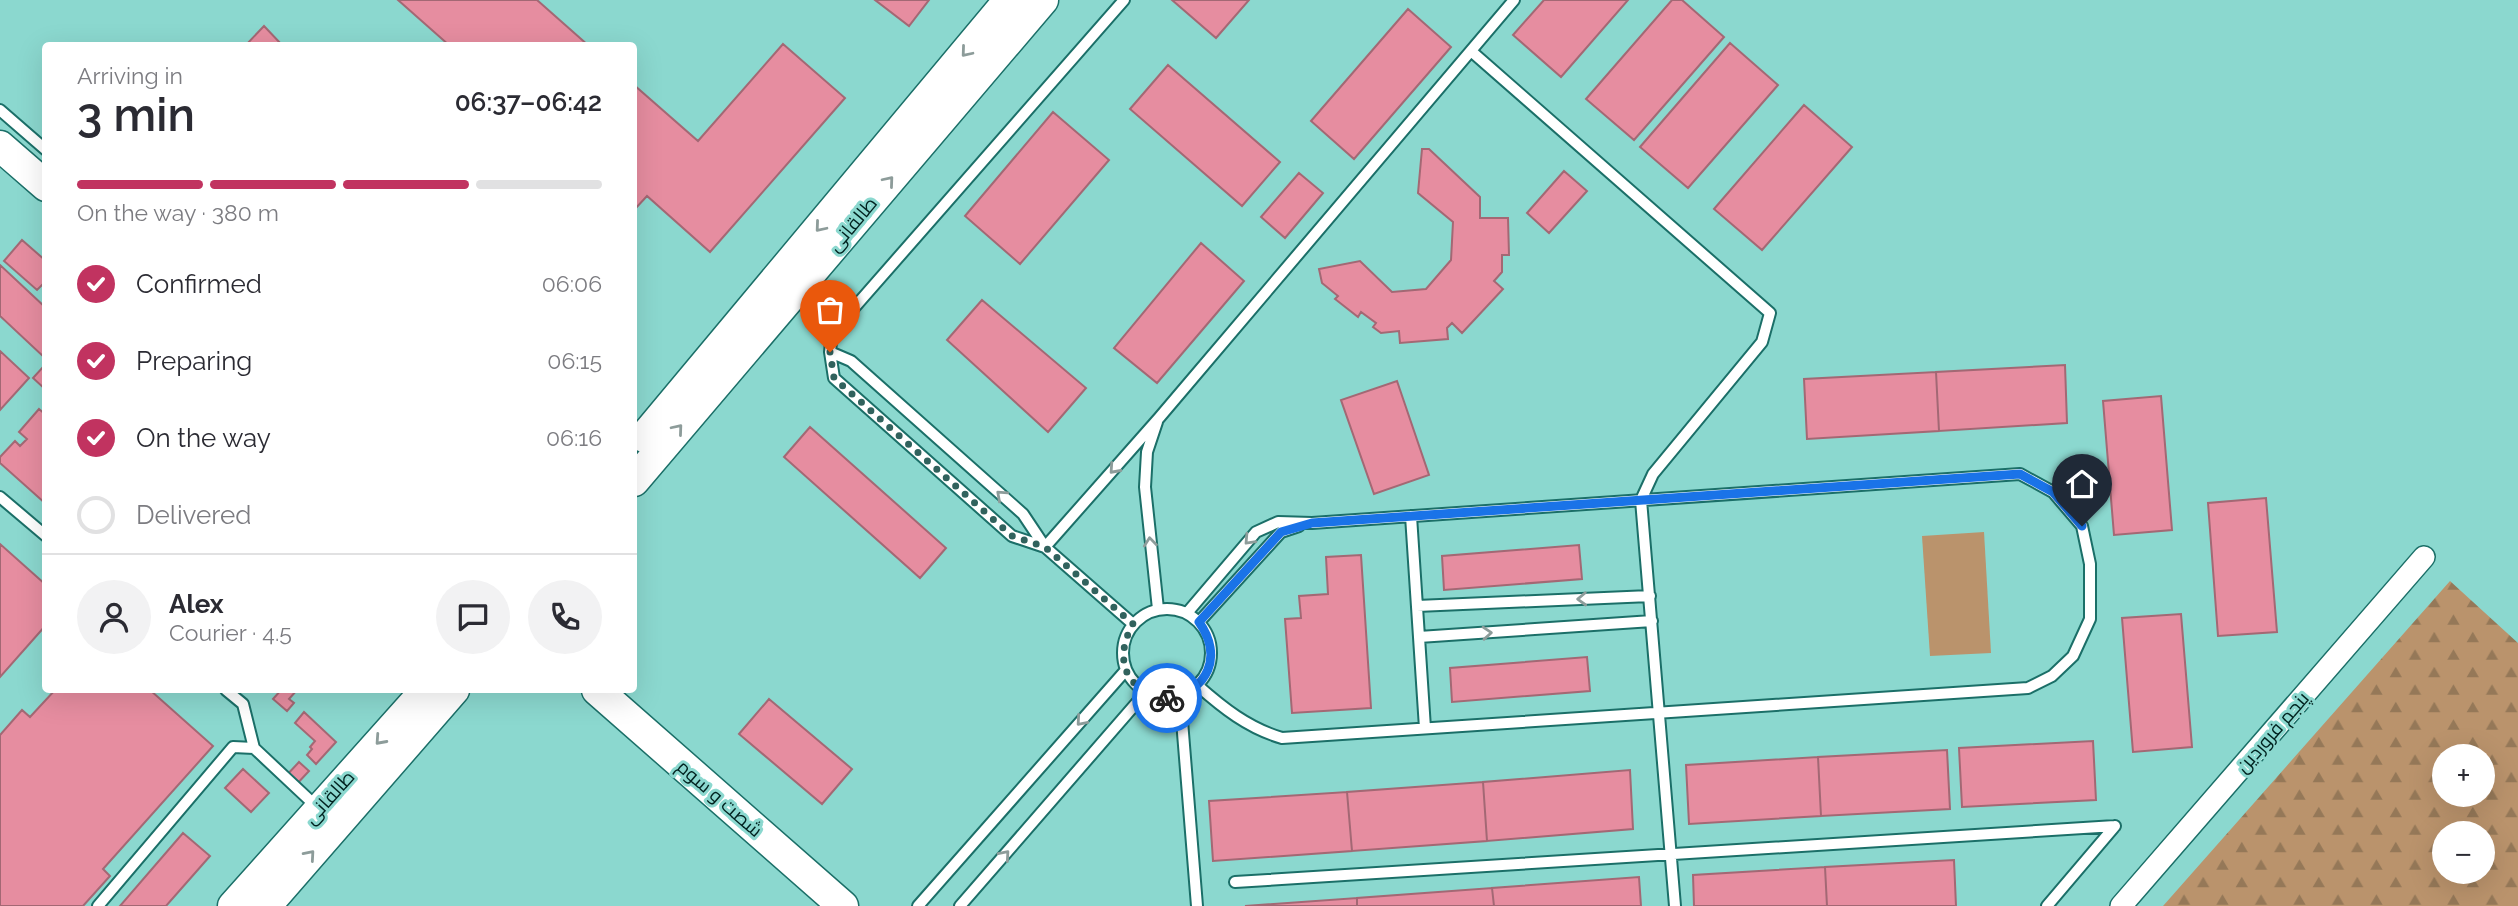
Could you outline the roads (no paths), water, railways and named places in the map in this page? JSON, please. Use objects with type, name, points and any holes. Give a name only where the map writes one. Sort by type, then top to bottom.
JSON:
[{"type":"street","name":"طالقانی","points":[[637,446],[1009,0]]},
{"type":"street","name":"طالقانی","points":[[637,477],[1043,0]]},
{"type":"street","points":[[0,146],[42,183]]},
{"type":"street","name":"پنجم فروردین","points":[[2121,906],[2424,557]]},
{"type":"street","name":"طالقانی","points":[[233,906],[423,693]]},
{"type":"street","name":"طالقانی","points":[[266,906],[451,693]]},
{"type":"street","name":"شصت و سوم","points":[[600,693],[844,906]]},
{"type":"lane","points":[[1045,547],[1012,536],[834,378],[830,352],[832,333],[1124,0]]},
{"type":"lane","points":[[1045,547],[1159,418],[1514,0]]},
{"type":"lane","points":[[1471,51],[1770,313],[1762,342],[1653,474],[1641,500],[1661,713],[1675,906]]},
{"type":"lane","points":[[0,110],[42,147]]},
{"type":"lane","points":[[830,352],[851,361],[1023,514],[1045,547],[1133,624]]},
{"type":"lane","points":[[1157,609],[1145,487],[1147,452],[1159,418]]},
{"type":"lane","points":[[1187,613],[1256,532],[1278,522],[1312,523],[2020,474],[2053,492],[2082,526],[2090,564],[2090,619],[2073,656],[2052,676],[2028,688],[1282,738],[1258,731],[1224,708],[1198,685]]},
{"type":"lane","points":[[0,497],[42,533]]},
{"type":"lane","points":[[1411,516],[1426,728]]},
{"type":"lane","points":[[1199,622],[1281,532],[1312,523]]},
{"type":"lane","points":[[1417,606],[1650,596]]},
{"type":"lane","points":[[1172,608],[1187,613],[1199,622],[1208,634],[1212,649],[1204,678],[1180,696],[1166,698],[1146,692],[1130,678],[1126,670],[1122,650],[1126,636],[1133,624],[1157,609],[1172,608]]},
{"type":"lane","points":[[1419,638],[1652,621]]},
{"type":"lane","points":[[918,906],[1126,670]]},
{"type":"lane","points":[[960,906],[1146,692]]},
{"type":"lane","points":[[230,693],[243,704],[254,748],[318,808]]},
{"type":"lane","points":[[1180,696],[1197,906]]},
{"type":"lane","points":[[98,906],[233,747],[254,748]]},
{"type":"lane","points":[[1235,882],[2115,826],[2047,906]]}]
